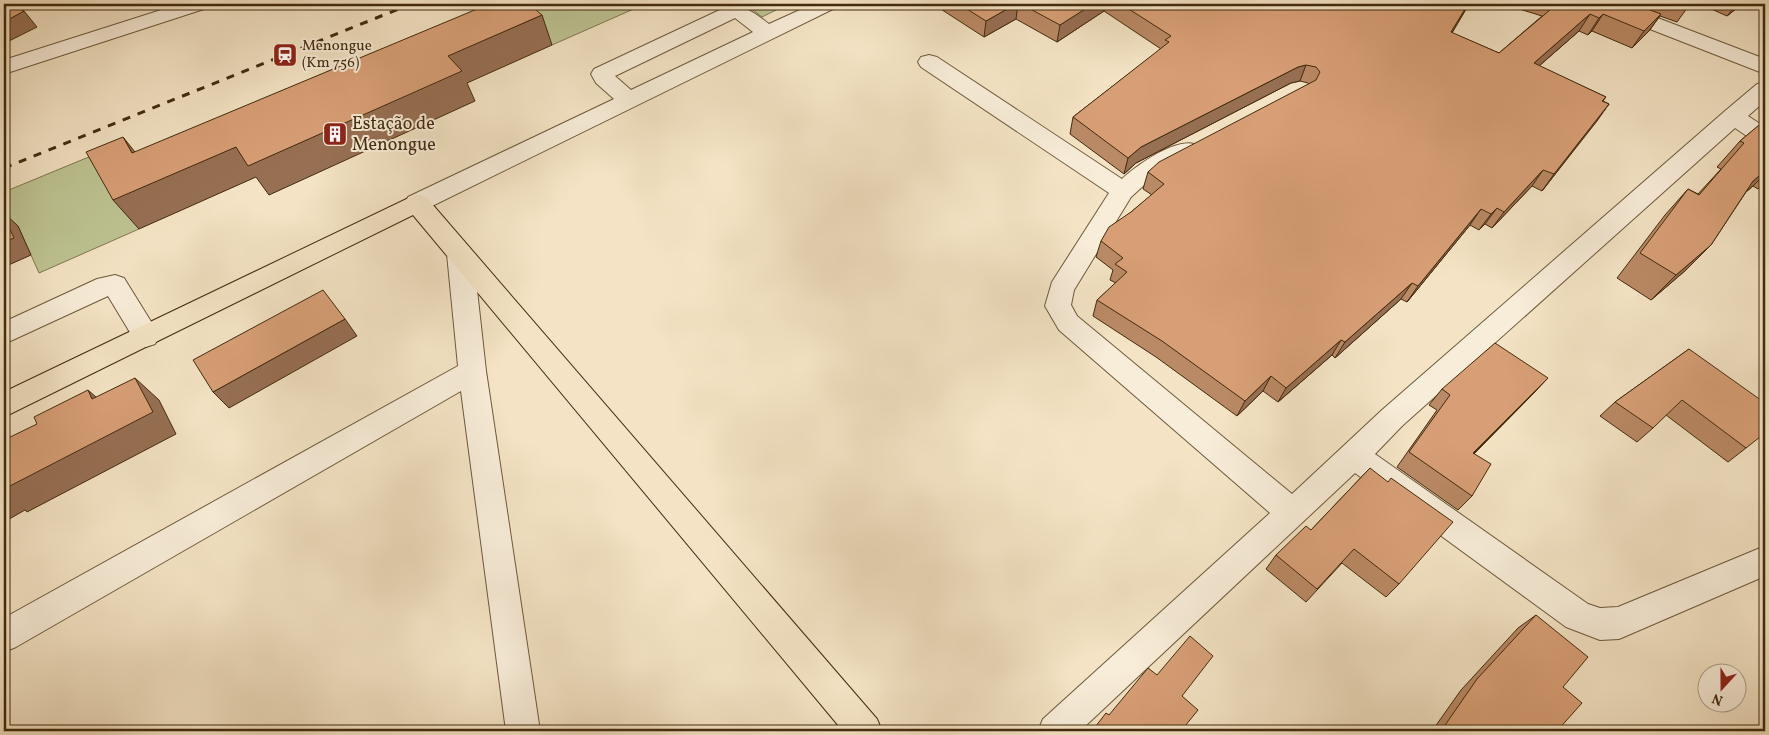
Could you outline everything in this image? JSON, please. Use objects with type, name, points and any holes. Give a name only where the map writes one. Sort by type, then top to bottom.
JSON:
[{"type":"main road","points":[[4,405],[418,203],[865,731]]},
{"type":"street","points":[[4,67],[200,4]]},
{"type":"street","points":[[418,203],[828,4]]},
{"type":"street","points":[[1603,4],[1765,67]]},
{"type":"street","points":[[629,100],[602,74],[731,12],[738,11],[768,33]]},
{"type":"street","points":[[929,62],[1123,191]]},
{"type":"street","points":[[1056,731],[1291,512],[1354,456],[1392,418],[1765,89]]},
{"type":"street","points":[[1733,116],[1765,138]]},
{"type":"street","points":[[1204,141],[1145,172],[1123,191],[1061,289],[1058,306],[1068,322],[1291,512]]},
{"type":"street","points":[[460,254],[472,371],[523,731]]},
{"type":"street","points":[[4,334],[106,286],[115,285],[146,336]]},
{"type":"street","points":[[4,636],[472,371]]},
{"type":"street","points":[[1354,456],[1578,616],[1600,624],[1619,623],[1765,561]]},
{"type":"green space","points":[[507,4],[645,4],[552,45]]},
{"type":"green space","points":[[745,4],[788,4],[762,17]]},
{"type":"green space","points":[[96,154],[139,229],[39,273],[18,226],[4,232],[4,192]]},
{"type":"building","points":[[4,4],[11,4],[24,11],[4,22]]},
{"type":"building","points":[[489,4],[529,4],[542,15],[448,56],[462,71],[248,166],[236,147],[113,200],[86,152],[123,137],[132,153]]},
{"type":"building","points":[[959,4],[1016,4],[986,21]]},
{"type":"building","points":[[1021,4],[1093,4],[1060,25]]},
{"type":"building","points":[[1121,4],[1468,4],[1451,32],[1499,53],[1557,4],[1634,4],[1661,14],[1644,31],[1603,14],[1599,18],[1590,14],[1534,63],[1606,97],[1602,101],[1609,104],[1554,174],[1543,170],[1504,212],[1497,208],[1491,214],[1481,209],[1418,286],[1412,283],[1345,342],[1341,340],[1286,388],[1271,376],[1245,401],[1162,341],[1097,300],[1127,272],[1115,264],[1123,258],[1101,241],[1109,227],[1131,212],[1164,184],[1148,172],[1159,162],[1316,80],[1320,72],[1316,67],[1306,65],[1298,67],[1141,147],[1128,158],[1073,117],[1169,42],[1165,40],[1171,36]]},
{"type":"building","points":[[1765,120],[1765,171],[1753,181],[1711,245],[1676,275],[1640,253],[1688,189],[1699,195],[1744,143],[1740,141]]},
{"type":"building","points":[[4,217],[14,238],[4,242]]},
{"type":"building","points":[[323,290],[345,319],[213,392],[193,360]]},
{"type":"building","points":[[1495,343],[1548,378],[1473,453],[1491,464],[1472,496],[1409,452],[1450,395],[1442,389]]},
{"type":"building","points":[[1689,349],[1765,403],[1765,433],[1746,448],[1682,400],[1653,428],[1615,402]]},
{"type":"building","points":[[135,378],[153,412],[4,489],[4,440],[37,424],[34,417],[88,390],[92,399]]},
{"type":"building","points":[[1370,468],[1388,482],[1391,478],[1453,522],[1399,584],[1354,549],[1317,589],[1276,555],[1306,526],[1311,530]]},
{"type":"building","points":[[1536,615],[1588,657],[1563,687],[1582,703],[1557,731],[1441,731],[1477,679]]},
{"type":"building","points":[[1190,636],[1213,656],[1182,696],[1198,710],[1181,731],[1092,731],[1106,713],[1109,715],[1148,668],[1157,675]]},
{"type":"railway","points":[[4,168],[411,4]]},
{"type":"place","name":"Menongue (Km 756)","points":[[285,55]]},
{"type":"place","name":"Estação de Menongue","points":[[335,134]]}]
